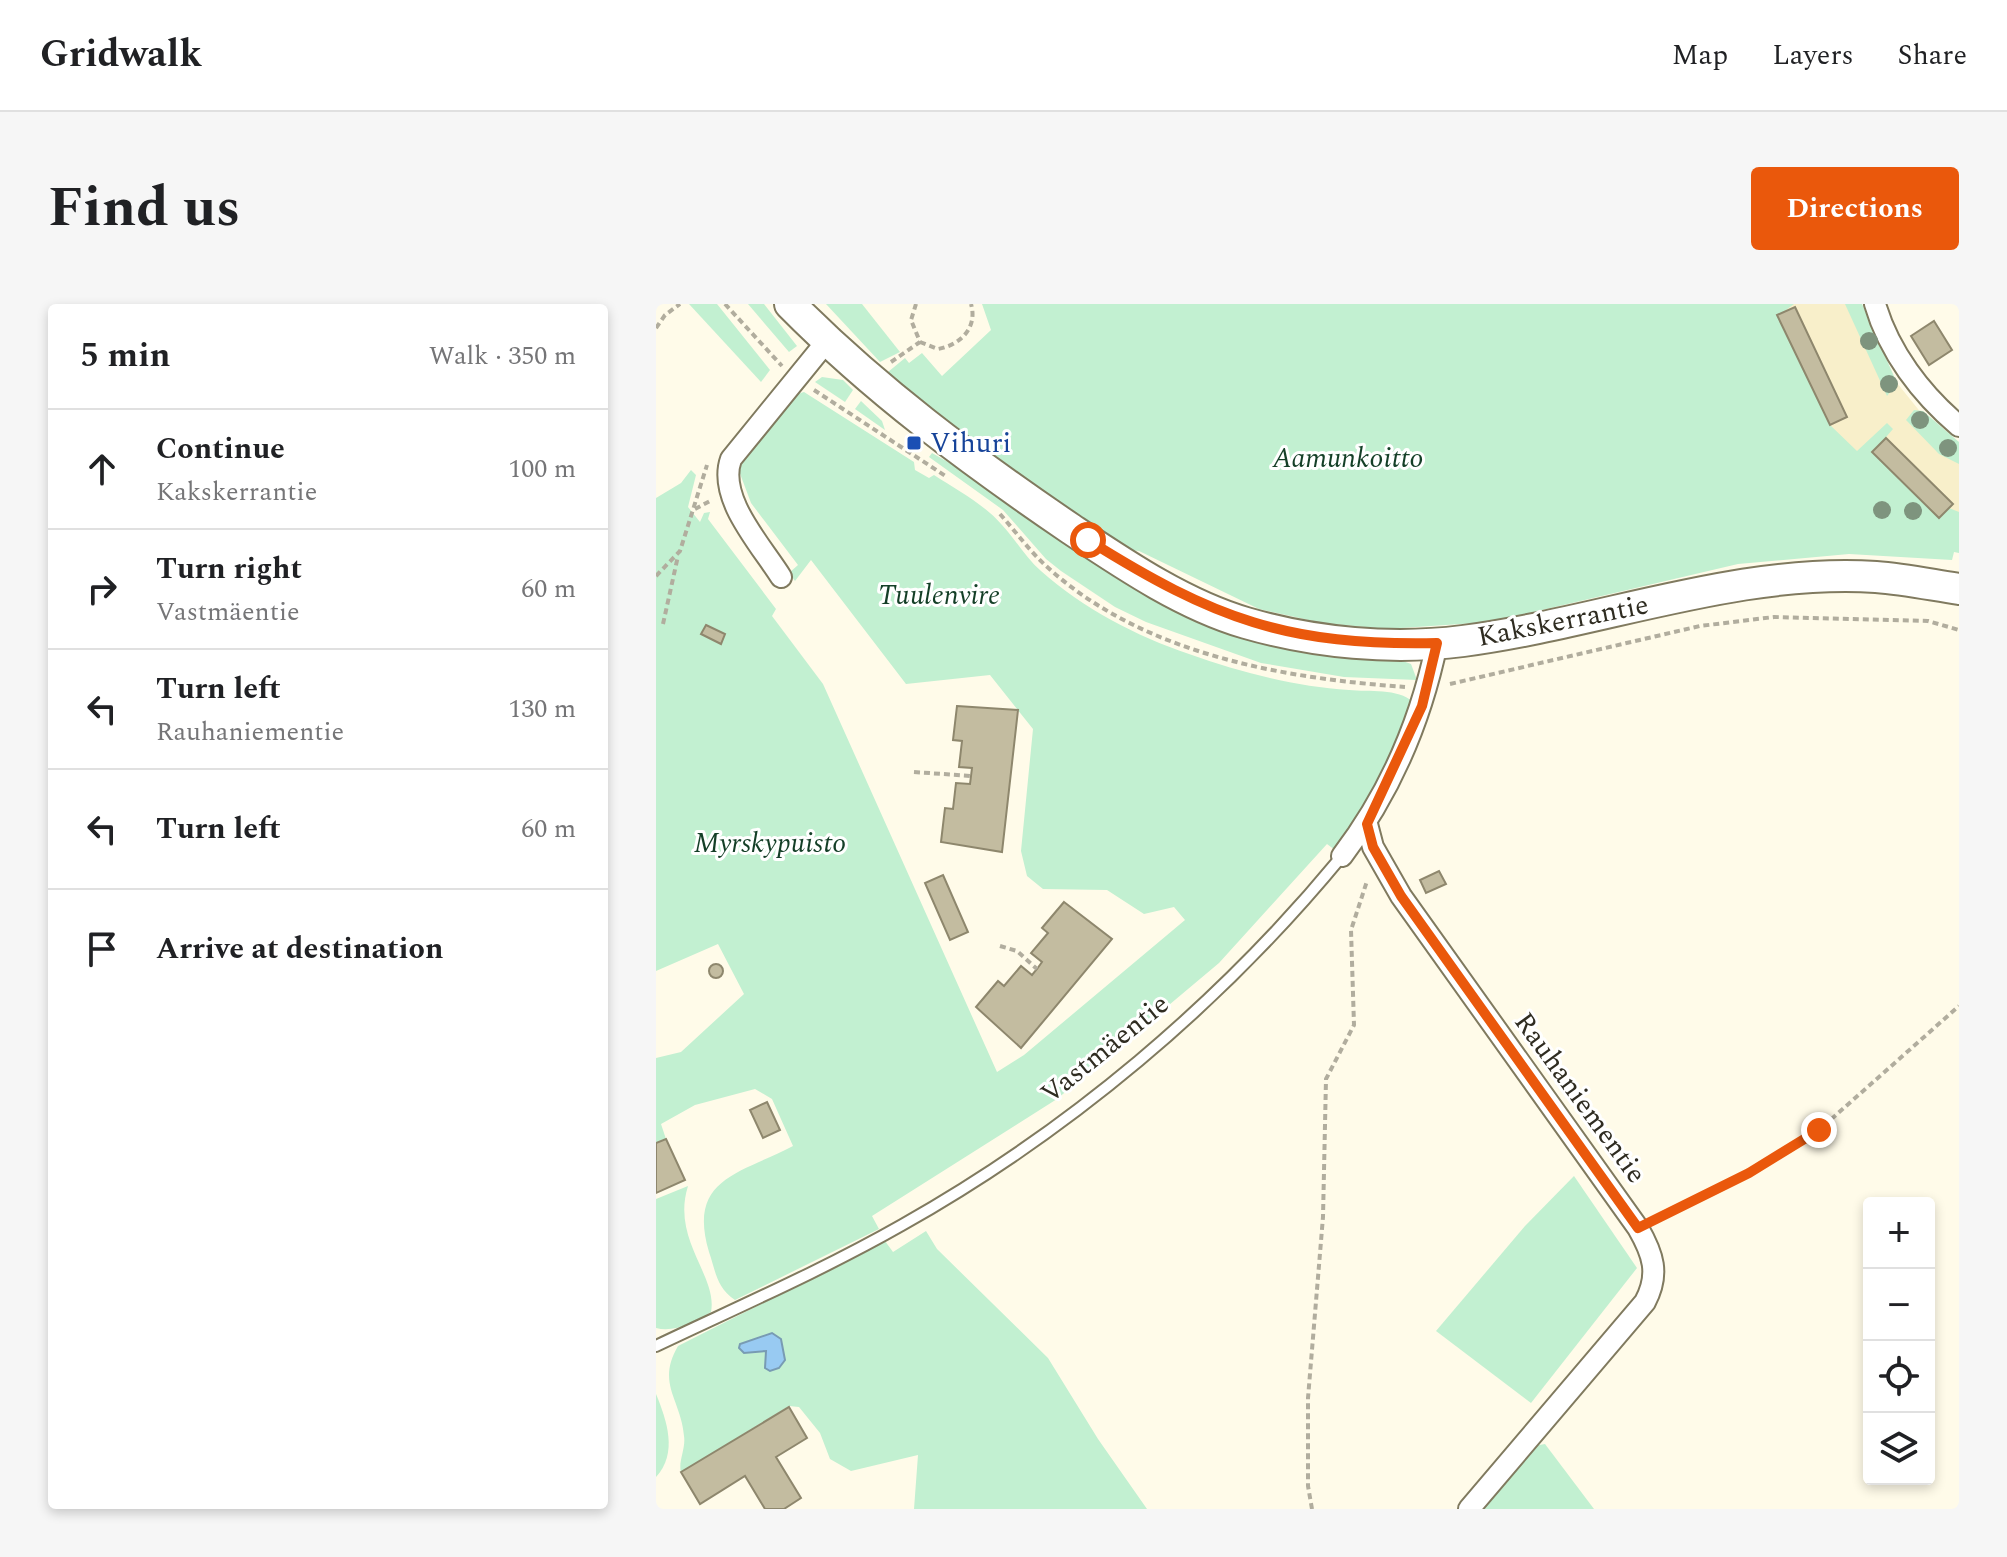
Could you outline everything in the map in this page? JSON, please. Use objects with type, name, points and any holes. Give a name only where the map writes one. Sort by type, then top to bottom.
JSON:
[{"type":"main road","name":"Kakskerrantie","points":[[790,304],[827,341],[951,444],[1088,540],[1176,593],[1244,622],[1308,637],[1356,642],[1437,643],[1505,634],[1722,590],[1797,580],[1875,577],[1959,589]]},
{"type":"street","points":[[1875,304],[1903,363],[1938,408],[1959,426]]},
{"type":"street","points":[[781,577],[737,507],[730,491],[728,468],[731,459],[827,341]]},
{"type":"street","name":"Vastmäentie","points":[[1342,856],[1367,824],[1422,706],[1437,643]]},
{"type":"street","name":"Rauhaniementie","points":[[1367,824],[1373,847],[1401,896],[1638,1228],[1654,1262],[1654,1284],[1645,1302],[1469,1509]]},
{"type":"lane","name":"Vastmäentie","points":[[656,1346],[902,1225],[1049,1131],[1120,1077],[1223,987],[1288,922],[1342,856]]},
{"type":"path","points":[[656,328],[665,315],[680,304]]},
{"type":"path","points":[[725,304],[784,368]]},
{"type":"path","points":[[916,304],[911,320],[920,342],[938,349],[962,338],[972,325],[971,304]]},
{"type":"path","points":[[883,368],[920,342]]},
{"type":"path","points":[[663,624],[700,480]]},
{"type":"path","points":[[656,576],[680,551]]},
{"type":"path","points":[[1439,686],[1527,669],[1700,626],[1774,617],[1928,621],[1959,630]]},
{"type":"path","points":[[914,772],[971,776]]},
{"type":"path","points":[[1312,1509],[1308,1486],[1308,1398],[1323,1217],[1326,1079],[1354,1025],[1351,930],[1371,868],[1373,847]]},
{"type":"path","points":[[1000,946],[1017,951],[1037,969]]},
{"type":"path","points":[[1638,1228],[1749,1173],[1819,1130],[1959,1006]]},
{"type":"shaded area","points":[[1750,304],[1860,304],[1870,335],[1897,383],[1922,414],[1959,445],[1959,544],[1854,524]]},
{"type":"green space","points":[[689,304],[717,304],[770,370],[761,382]]},
{"type":"green space","points":[[748,304],[764,304],[797,346],[789,352]]},
{"type":"green space","points":[[826,304],[862,304],[900,352],[880,362]]},
{"type":"green space","name":"Aamunkoitto","points":[[982,304],[1794,304],[1778,316],[1830,425],[1857,451],[1887,423],[1893,429],[1873,452],[1939,518],[1949,508],[1959,512],[1959,553],[1954,552],[1952,560],[1849,554],[1738,564],[1491,622],[1386,629],[1322,623],[1259,609],[1139,551],[1129,550],[959,433],[894,381],[888,372],[905,358],[909,363],[922,353],[942,376],[991,330]]},
{"type":"green space","points":[[1845,304],[1862,304],[1897,383],[1887,396]]},
{"type":"green space","points":[[822,377],[843,380],[853,390],[845,402],[815,382]]},
{"type":"green space","name":"Myrskypuisto","points":[[804,392],[914,462],[915,470],[929,478],[934,475],[979,504],[995,517],[1036,566],[1058,585],[1130,630],[1169,647],[1248,673],[1308,686],[1399,694],[1413,702],[1390,764],[1335,850],[1327,844],[1219,963],[1057,1099],[872,1216],[879,1229],[735,1300],[724,1290],[715,1273],[704,1227],[705,1208],[712,1193],[737,1172],[793,1146],[772,1099],[755,1089],[695,1105],[661,1124],[666,1139],[656,1143],[656,1058],[681,1052],[744,994],[718,944],[656,971],[656,498],[681,483],[691,470],[696,475],[688,507],[700,522],[704,513],[710,512],[708,519],[776,609],[772,616],[823,684],[997,1072],[1024,1055],[1185,920],[1174,907],[1144,914],[1107,890],[1043,889],[1027,876],[1021,851],[1033,729],[990,675],[906,684],[811,560],[795,581],[789,573],[798,565],[751,503],[739,471],[767,426],[788,403]]},
{"type":"green space","points":[[861,401],[882,421],[885,430],[855,409]]},
{"type":"green space","points":[[1914,410],[1923,411],[1959,442],[1959,464],[1939,454],[1906,420]]},
{"type":"green space","points":[[932,453],[996,493],[1088,560],[1187,616],[1234,634],[1282,647],[1402,661],[1411,664],[1417,680],[1344,677],[1261,663],[1146,622],[1115,607],[1061,571],[1046,559],[1003,510],[929,457]]},
{"type":"green space","points":[[1574,1176],[1637,1268],[1531,1403],[1436,1331],[1525,1226]]},
{"type":"green space","points":[[688,1186],[684,1205],[685,1223],[708,1285],[711,1312],[677,1328],[656,1328],[656,1199]]},
{"type":"green space","points":[[926,1231],[937,1249],[1048,1358],[1098,1439],[1147,1509],[914,1509],[918,1455],[851,1471],[830,1459],[820,1433],[799,1407],[789,1406],[681,1472],[684,1436],[669,1381],[672,1359],[678,1346],[885,1241],[893,1252]],"holes":[[[769,1334],[781,1339],[782,1366],[757,1341]]]},
{"type":"green space","points":[[656,1394],[667,1426],[669,1447],[663,1468],[656,1477]]},
{"type":"green space","points":[[1545,1444],[1594,1509],[1478,1509],[1534,1446]]},
{"type":"water","points":[[772,1333],[781,1339],[785,1360],[779,1368],[770,1371],[765,1368],[766,1351],[744,1353],[739,1348],[740,1344]]},
{"type":"building","points":[[1795,307],[1847,417],[1830,425],[1777,315]]},
{"type":"building","points":[[1934,321],[1952,350],[1929,365],[1911,336]]},
{"type":"building","points":[[1886,438],[1953,504],[1939,518],[1872,452]]},
{"type":"building","points":[[706,625],[725,634],[721,644],[701,634]]},
{"type":"building","points":[[957,706],[1018,710],[1002,852],[941,842],[945,808],[953,809],[956,783],[970,784],[972,768],[959,767],[962,741],[953,740]]},
{"type":"building","points":[[1439,871],[1446,884],[1426,893],[1420,880]]},
{"type":"building","points":[[943,875],[968,932],[950,940],[925,883]]},
{"type":"building","points":[[1064,902],[1112,939],[1021,1048],[976,1007],[998,981],[1004,986],[1021,966],[1032,975],[1042,962],[1031,953],[1048,933],[1042,928]]},
{"type":"building","points":[[716,964],[723,971],[716,978],[709,971]]},
{"type":"building","points":[[767,1102],[780,1130],[763,1138],[750,1110]]},
{"type":"building","points":[[666,1139],[685,1180],[656,1193],[656,1143]]},
{"type":"building","points":[[789,1407],[807,1438],[776,1457],[801,1498],[784,1509],[765,1509],[745,1476],[700,1504],[681,1472]]},
{"type":"place","name":"Vihuri","points":[[914,443]]},
{"type":"route","points":[[1088,540],[1176,593],[1244,622],[1308,637],[1356,642],[1437,643],[1422,706],[1367,824],[1373,847],[1401,896],[1638,1228],[1749,1173],[1819,1130]]},
{"type":"park label","name":"Tuulenvire","points":[[939,595]]}]
